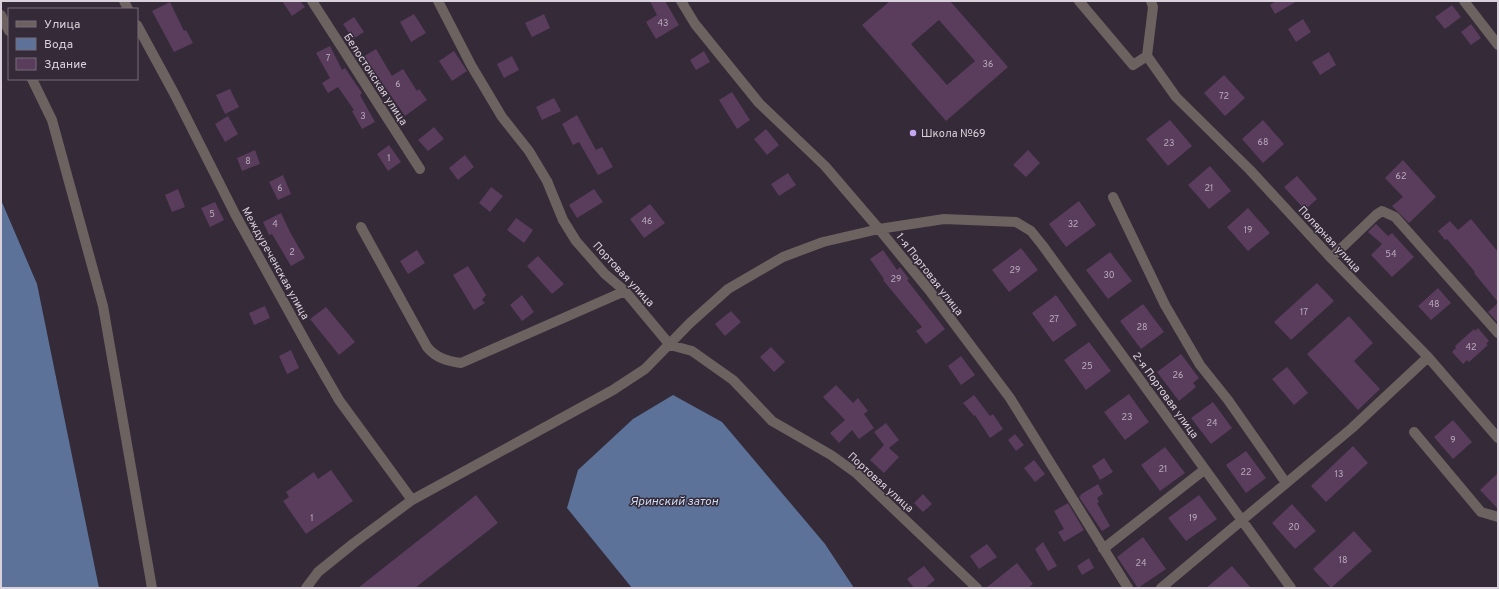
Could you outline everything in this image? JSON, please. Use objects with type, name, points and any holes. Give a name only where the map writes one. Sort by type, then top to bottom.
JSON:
[{"type":"street","name":"Белостокская улица","points":[[312,1],[420,169]]},
{"type":"street","name":"Портовая улица","points":[[438,1],[471,65],[502,117],[529,150],[547,181],[563,220],[573,236],[605,274],[626,291],[670,345],[692,351],[733,380],[772,421],[831,455],[856,473],[977,588]]},
{"type":"street","name":"1-я Портовая улица","points":[[681,1],[695,24],[759,103],[825,166],[929,290],[1010,398],[1128,588]]},
{"type":"street","points":[[1079,1],[1133,65],[1146,56],[1153,6],[1151,1]]},
{"type":"street","points":[[1464,1],[1498,45]]},
{"type":"street","points":[[1,15],[8,29]]},
{"type":"street","name":"Междуреченская улица","points":[[138,27],[175,95],[235,214],[312,354],[339,400],[412,500]]},
{"type":"street","name":"Полярная улица","points":[[1146,56],[1176,96],[1250,170],[1331,258],[1428,357],[1498,438]]},
{"type":"street","points":[[32,80],[52,120],[103,306],[152,588]]},
{"type":"street","points":[[1113,197],[1166,305],[1200,365],[1228,400],[1286,483]]},
{"type":"street","points":[[1331,258],[1376,215],[1382,211],[1387,212],[1395,218],[1498,333]]},
{"type":"street","name":"2-я Портовая улица","points":[[879,229],[944,219],[1016,222],[1030,231],[1043,246],[1291,588]]},
{"type":"street","points":[[361,227],[427,348],[432,354],[445,361],[461,363],[626,291]]},
{"type":"street","points":[[306,588],[318,572],[412,500],[613,390],[645,369],[728,289],[783,257],[823,242],[879,229]]},
{"type":"street","points":[[1160,588],[1352,428],[1428,357]]},
{"type":"street","points":[[1414,432],[1481,512],[1498,517]]},
{"type":"street","points":[[1103,549],[1204,470]]},
{"type":"water","points":[[1,200],[37,284],[99,588],[1,588]]},
{"type":"water","name":"Яринский затон","points":[[673,395],[722,422],[825,544],[854,588],[632,588],[567,508],[578,470],[633,419]]},
{"type":"building","points":[[282,1],[300,1],[305,7],[292,16]]},
{"type":"building","points":[[650,1],[665,1],[679,25],[656,39],[646,22],[657,15]]},
{"type":"building","points":[[890,1],[950,1],[1008,67],[946,121],[862,25]],"holes":[[[939,20],[975,61],[947,85],[911,44]]]},
{"type":"building","points":[[1276,1],[1297,1],[1275,14],[1270,5]]},
{"type":"building","points":[[170,2],[184,31],[186,30],[193,43],[174,52],[152,11]]},
{"type":"building","points":[[1452,5],[1461,17],[1445,29],[1435,17]]},
{"type":"building","points":[[414,14],[426,33],[411,42],[400,22]]},
{"type":"building","points":[[544,14],[550,28],[532,37],[525,23]]},
{"type":"building","points":[[354,17],[364,32],[353,39],[343,24]]},
{"type":"building","points":[[1303,19],[1311,32],[1296,42],[1288,29]]},
{"type":"building","points":[[1471,24],[1481,38],[1471,45],[1461,32]]},
{"type":"building","points":[[330,46],[342,70],[345,68],[362,93],[360,95],[375,122],[362,129],[352,111],[354,110],[338,87],[328,93],[322,83],[330,78],[316,53]]},
{"type":"building","points":[[376,49],[392,76],[403,69],[417,91],[419,89],[427,100],[405,116],[376,74],[374,75],[363,57]]},
{"type":"building","points":[[454,51],[467,71],[452,81],[439,61]]},
{"type":"building","points":[[704,51],[710,62],[696,70],[690,60]]},
{"type":"building","points":[[1329,52],[1336,65],[1320,75],[1312,62]]},
{"type":"building","points":[[512,56],[519,70],[504,78],[497,64]]},
{"type":"building","points":[[1224,75],[1245,98],[1225,116],[1204,93]]},
{"type":"building","points":[[230,89],[239,107],[225,114],[216,95]]},
{"type":"building","points":[[732,92],[750,120],[737,129],[719,100]]},
{"type":"building","points":[[554,98],[561,111],[542,120],[536,107]]},
{"type":"building","points":[[577,115],[596,150],[602,147],[613,167],[598,175],[579,142],[573,145],[562,124]]},
{"type":"building","points":[[228,116],[238,134],[225,142],[215,124]]},
{"type":"building","points":[[1170,120],[1192,146],[1168,166],[1146,139]]},
{"type":"building","points":[[1263,120],[1284,144],[1263,163],[1242,139]]},
{"type":"building","points":[[434,127],[444,139],[428,151],[418,140]]},
{"type":"building","points":[[766,129],[779,145],[767,155],[754,139]]},
{"type":"building","points":[[389,145],[401,162],[388,171],[377,154]]},
{"type":"building","points":[[255,150],[260,164],[242,171],[237,158]]},
{"type":"building","points":[[1028,150],[1040,163],[1026,177],[1013,165]]},
{"type":"building","points":[[465,155],[474,167],[458,180],[449,168]]},
{"type":"building","points":[[1403,160],[1436,197],[1409,223],[1392,206],[1403,197],[1385,178]]},
{"type":"building","points":[[1210,166],[1231,191],[1209,209],[1188,185]]},
{"type":"building","points":[[788,173],[796,185],[779,196],[771,184]]},
{"type":"building","points":[[283,175],[291,194],[278,200],[269,182]]},
{"type":"building","points":[[1297,176],[1317,199],[1305,210],[1284,187]]},
{"type":"building","points":[[491,187],[503,196],[490,212],[479,203]]},
{"type":"building","points":[[178,189],[185,207],[172,212],[165,195]]},
{"type":"building","points":[[594,189],[603,202],[577,218],[569,205]]},
{"type":"building","points":[[1079,201],[1096,225],[1066,247],[1049,224]]},
{"type":"building","points":[[215,202],[224,220],[210,227],[201,208]]},
{"type":"building","points":[[650,204],[665,223],[644,238],[630,219]]},
{"type":"building","points":[[1248,208],[1270,233],[1248,251],[1227,227]]},
{"type":"building","points":[[281,213],[305,258],[291,266],[272,234],[269,235],[263,222]]},
{"type":"building","points":[[516,218],[533,230],[524,243],[507,230]]},
{"type":"building","points":[[1471,219],[1498,252],[1498,302],[1474,273],[1475,272],[1447,239],[1445,240],[1438,231],[1450,221],[1458,230]]},
{"type":"building","points":[[1376,224],[1388,236],[1392,233],[1414,257],[1392,277],[1371,255],[1382,244],[1368,232]]},
{"type":"building","points":[[1021,248],[1038,270],[1009,292],[992,270]]},
{"type":"building","points":[[417,250],[425,263],[408,274],[400,261]]},
{"type":"building","points":[[883,250],[897,270],[900,267],[909,279],[907,280],[945,329],[926,344],[916,331],[922,327],[883,280],[884,279],[870,259]]},
{"type":"building","points":[[1110,252],[1132,281],[1108,299],[1086,270]]},
{"type":"building","points":[[538,256],[564,284],[552,294],[527,266]]},
{"type":"building","points":[[468,266],[486,295],[482,300],[485,303],[474,310],[453,275]]},
{"type":"building","points":[[1317,283],[1334,301],[1291,340],[1274,322]]},
{"type":"building","points":[[1438,288],[1451,303],[1431,320],[1418,306]]},
{"type":"building","points":[[522,295],[534,312],[522,321],[510,305]]},
{"type":"building","points":[[1056,295],[1077,325],[1053,342],[1032,313]]},
{"type":"building","points":[[1498,303],[1498,323],[1488,312]]},
{"type":"building","points":[[1143,304],[1164,332],[1141,349],[1120,321]]},
{"type":"building","points":[[265,306],[270,318],[254,325],[249,313]]},
{"type":"building","points":[[326,307],[355,342],[339,355],[310,319]]},
{"type":"building","points":[[731,311],[741,322],[725,336],[715,324]]},
{"type":"building","points":[[1349,316],[1373,343],[1354,361],[1380,389],[1358,410],[1307,354]]},
{"type":"building","points":[[1478,328],[1489,341],[1486,344],[1488,345],[1469,362],[1467,360],[1463,364],[1452,352],[1456,348],[1455,346],[1474,329],[1475,331]]},
{"type":"building","points":[[1089,342],[1111,371],[1086,390],[1064,360]]},
{"type":"building","points":[[771,347],[785,362],[774,372],[760,357]]},
{"type":"building","points":[[291,350],[299,368],[287,374],[279,356]]},
{"type":"building","points":[[1181,354],[1199,378],[1193,383],[1196,387],[1179,401],[1157,372]]},
{"type":"building","points":[[961,356],[975,375],[961,385],[948,366]]},
{"type":"building","points":[[1287,367],[1308,393],[1294,405],[1272,379]]},
{"type":"building","points":[[836,385],[853,403],[858,398],[868,411],[864,414],[874,428],[859,439],[852,430],[839,443],[830,433],[845,420],[823,397]]},
{"type":"building","points":[[1129,394],[1149,422],[1125,440],[1104,412]]},
{"type":"building","points":[[974,395],[990,416],[993,414],[1003,429],[990,438],[975,415],[974,416],[963,403]]},
{"type":"building","points":[[1213,402],[1232,428],[1211,444],[1191,418]]},
{"type":"building","points":[[1453,420],[1472,442],[1453,459],[1434,437]]},
{"type":"building","points":[[886,423],[899,440],[889,448],[899,457],[884,473],[870,460],[884,445],[874,432]]},
{"type":"building","points":[[1015,434],[1024,445],[1016,451],[1008,440]]},
{"type":"building","points":[[1353,446],[1368,463],[1326,502],[1311,486]]},
{"type":"building","points":[[1165,447],[1185,473],[1160,491],[1141,465]]},
{"type":"building","points":[[1246,451],[1266,478],[1246,493],[1226,465]]},
{"type":"building","points":[[1104,458],[1113,472],[1100,480],[1092,466]]},
{"type":"building","points":[[1034,460],[1045,474],[1035,482],[1024,468]]},
{"type":"building","points":[[331,470],[353,501],[306,534],[283,501],[289,497],[286,492],[314,472],[318,479]]},
{"type":"building","points":[[1498,473],[1498,509],[1480,490]]},
{"type":"building","points":[[1098,484],[1103,494],[1097,498],[1099,502],[1097,503],[1110,526],[1102,531],[1079,497]]},
{"type":"building","points":[[923,494],[932,504],[923,512],[914,503]]},
{"type":"building","points":[[476,495],[498,523],[415,588],[358,588]]},
{"type":"building","points":[[1199,495],[1217,519],[1186,541],[1168,518]]},
{"type":"building","points":[[1068,503],[1084,530],[1064,542],[1058,532],[1064,529],[1054,511]]},
{"type":"building","points":[[1292,504],[1316,531],[1295,549],[1272,523]]},
{"type":"building","points":[[1354,531],[1372,551],[1331,588],[1313,569]]},
{"type":"building","points":[[1143,537],[1166,569],[1138,588],[1117,557]]},
{"type":"building","points":[[1043,542],[1057,566],[1048,571],[1035,549]]},
{"type":"building","points":[[987,544],[997,557],[979,569],[970,556]]},
{"type":"building","points":[[1089,558],[1094,568],[1082,575],[1077,566]]},
{"type":"building","points":[[1017,563],[1033,584],[1028,588],[986,588]]},
{"type":"building","points":[[924,566],[935,580],[925,588],[914,588],[907,579]]},
{"type":"building","points":[[1232,566],[1251,588],[1206,588]]},
{"type":"place","name":"Школа №69","points":[[913,133]]}]
